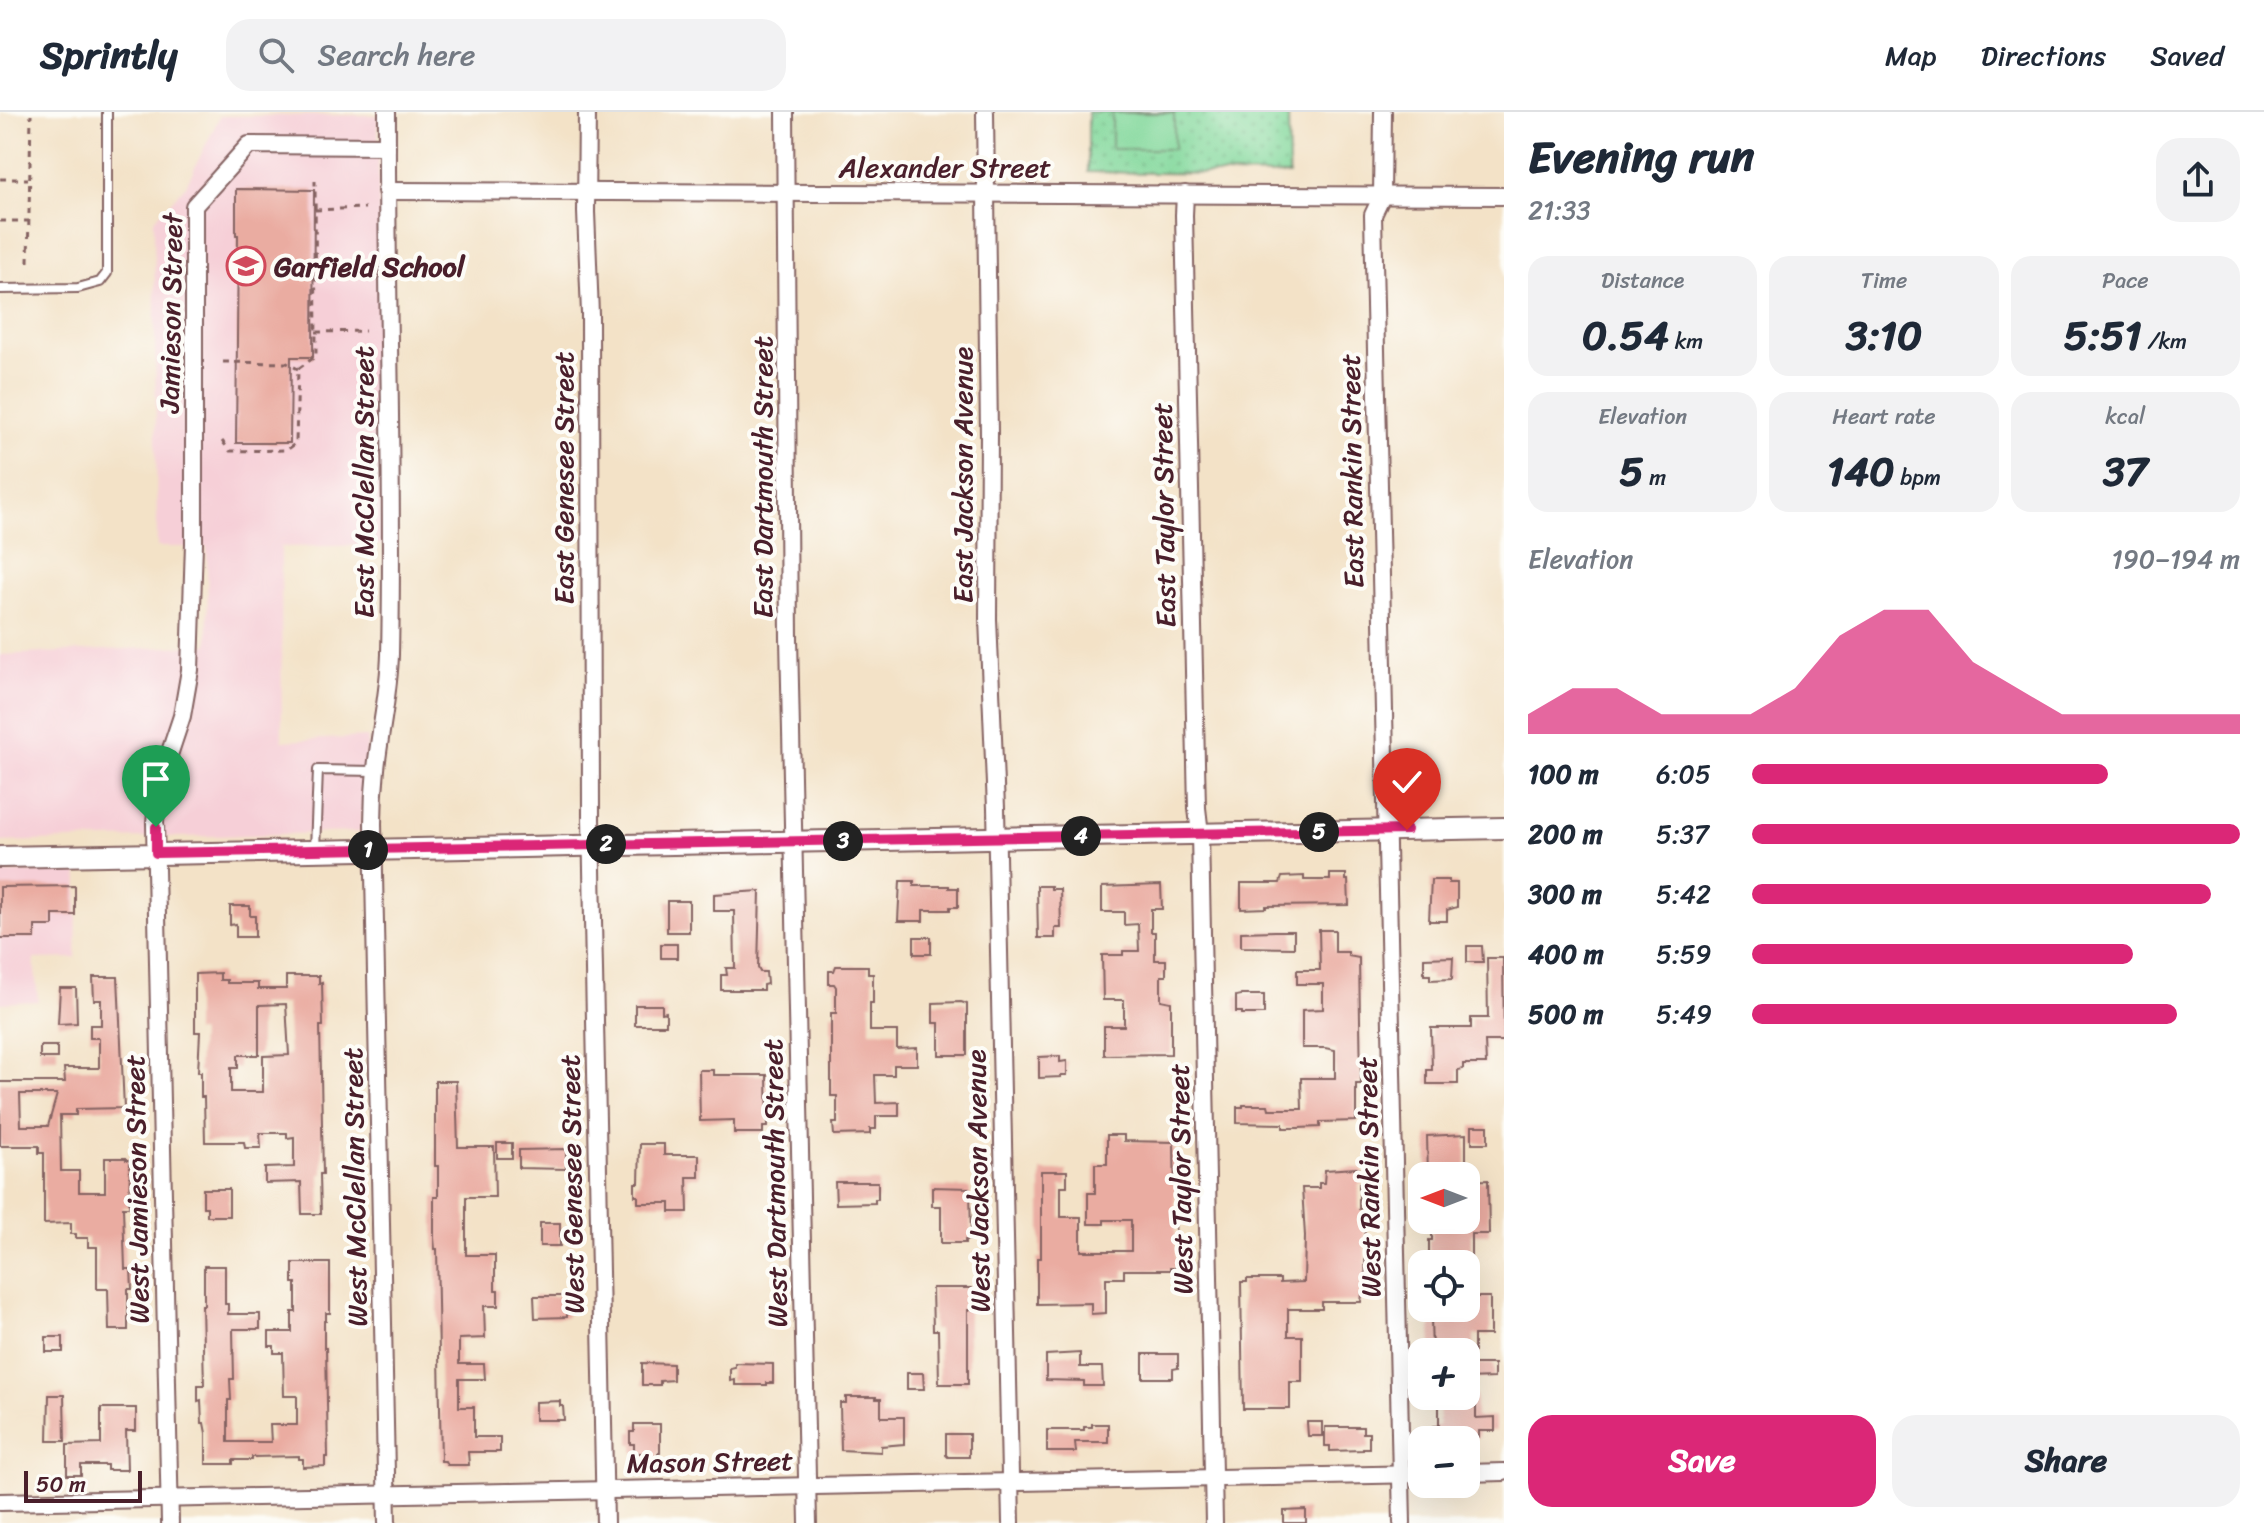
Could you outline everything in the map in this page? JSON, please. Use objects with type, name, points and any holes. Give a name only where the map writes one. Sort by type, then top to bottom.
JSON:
[{"type":"street","name":"East McClellan Street","points":[[374,850],[375,771],[388,694],[390,650],[387,112]]},
{"type":"street","name":"East Genesee Street","points":[[587,112],[591,845]]},
{"type":"street","name":"East Dartmouth Street","points":[[785,112],[789,638],[794,842]]},
{"type":"street","name":"East Jackson Avenue","points":[[985,112],[989,630],[997,838]]},
{"type":"street","name":"East Rankin Street","points":[[1383,112],[1382,196],[1373,215],[1388,830]]},
{"type":"street","name":"Jamieson Street","points":[[156,853],[160,782],[188,688],[194,543],[194,206],[249,145],[387,146]]},
{"type":"street","name":"Alexander Street","points":[[386,191],[1504,196]]},
{"type":"street","name":"East Taylor Street","points":[[1185,194],[1200,834]]},
{"type":"street","points":[[0,857],[1504,828]]},
{"type":"street","name":"West Rankin Street","points":[[1388,830],[1402,1523]]},
{"type":"street","name":"West Taylor Street","points":[[1200,834],[1214,1523]]},
{"type":"street","name":"West Jackson Avenue","points":[[997,838],[1011,1523]]},
{"type":"street","name":"West Dartmouth Street","points":[[794,842],[808,1523]]},
{"type":"street","name":"West Genesee Street","points":[[591,845],[605,1523]]},
{"type":"street","name":"West McClellan Street","points":[[374,850],[387,1523]]},
{"type":"street","name":"West Jamieson Street","points":[[156,853],[170,1523]]},
{"type":"street","points":[[1480,1473],[1504,1472]]},
{"type":"street","name":"Mason Street","points":[[0,1502],[1408,1474]]},
{"type":"lane","points":[[0,289],[78,288],[100,282],[107,273],[107,112]]},
{"type":"lane","points":[[315,851],[318,770],[375,771]]},
{"type":"path","points":[[28,262],[31,115]]},
{"type":"path","points":[[0,179],[30,179]]},
{"type":"path","points":[[298,369],[316,356],[315,181]]},
{"type":"path","points":[[315,210],[365,208]]},
{"type":"path","points":[[0,221],[29,221]]},
{"type":"path","points":[[316,332],[365,331]]},
{"type":"path","points":[[223,362],[287,363],[298,369]]},
{"type":"path","points":[[222,441],[230,451],[287,450],[296,443],[298,369]]},
{"type":"shaded area","points":[[378,115],[382,545],[281,547],[282,741],[368,737],[360,832],[0,842],[0,655],[208,645],[207,547],[157,547],[154,220],[186,185],[220,116]]},
{"type":"shaded area","points":[[78,870],[76,958],[34,959],[38,1001],[0,1003],[0,873]]},
{"type":"green space","points":[[1088,112],[1288,112],[1289,175],[1088,172]]},
{"type":"green space","points":[[1112,113],[1174,113],[1174,149],[1112,149]]},
{"type":"building","points":[[236,189],[314,190],[313,357],[291,357],[290,443],[236,443]]},
{"type":"building","points":[[1330,874],[1346,874],[1349,905],[1241,909],[1241,883],[1280,883],[1282,877],[1304,876],[1304,880],[1330,880]]},
{"type":"building","points":[[1431,880],[1457,883],[1457,907],[1447,910],[1447,921],[1429,921]]},
{"type":"building","points":[[900,881],[914,881],[914,886],[958,888],[958,907],[923,910],[923,921],[898,921]]},
{"type":"building","points":[[1161,885],[1162,909],[1151,909],[1151,932],[1155,932],[1155,960],[1166,960],[1166,976],[1161,976],[1161,1000],[1171,1002],[1171,1054],[1104,1055],[1104,1026],[1124,1026],[1124,1000],[1103,1000],[1102,955],[1139,951],[1138,924],[1124,925],[1124,912],[1102,912],[1102,887]]},
{"type":"building","points":[[75,886],[75,915],[53,915],[53,926],[35,926],[35,938],[0,938],[0,887]]},
{"type":"building","points":[[1037,886],[1060,889],[1061,928],[1055,928],[1055,938],[1038,938]]},
{"type":"building","points":[[760,891],[758,968],[760,972],[766,972],[767,984],[763,985],[763,990],[721,990],[721,975],[727,975],[726,968],[735,968],[734,911],[714,911],[714,894]]},
{"type":"building","points":[[667,901],[689,901],[689,932],[667,932]]},
{"type":"building","points":[[230,906],[250,906],[250,916],[255,916],[255,937],[236,937],[236,924],[230,925]]},
{"type":"building","points":[[1319,930],[1335,930],[1335,952],[1348,952],[1348,956],[1359,958],[1361,1084],[1356,1084],[1356,1121],[1320,1122],[1320,1127],[1298,1128],[1283,1128],[1283,1124],[1237,1123],[1237,1107],[1268,1105],[1269,1109],[1302,1109],[1301,1078],[1335,1078],[1335,1050],[1302,1048],[1302,1010],[1323,1009],[1323,984],[1297,984],[1297,970],[1320,970]]},
{"type":"building","points":[[1294,931],[1294,948],[1241,947],[1241,932]]},
{"type":"building","points":[[914,937],[931,937],[931,954],[914,954]]},
{"type":"building","points":[[661,944],[677,944],[677,958],[661,958]]},
{"type":"building","points":[[1467,946],[1482,946],[1483,962],[1467,962]]},
{"type":"building","points":[[1453,957],[1452,979],[1430,980],[1430,975],[1424,975],[1424,958]]},
{"type":"building","points":[[1487,958],[1503,958],[1504,1041],[1485,1041],[1486,1064],[1463,1064],[1463,1069],[1458,1070],[1458,1084],[1427,1084],[1427,1070],[1432,1070],[1431,1028],[1471,1028],[1471,1018],[1488,1018]]},
{"type":"building","points":[[836,966],[868,966],[868,974],[873,974],[870,1031],[897,1031],[897,1049],[917,1048],[917,1065],[894,1065],[894,1075],[875,1075],[876,1103],[899,1102],[899,1116],[876,1116],[876,1129],[870,1129],[870,1134],[834,1135],[837,1096],[831,1096],[831,1013],[836,1013],[836,987],[829,984],[829,971],[834,971]]},
{"type":"building","points":[[220,973],[220,980],[227,980],[227,983],[258,983],[258,989],[286,989],[286,976],[319,976],[319,983],[322,982],[323,1026],[320,1026],[321,1214],[302,1214],[301,1182],[265,1183],[265,1168],[294,1167],[294,1137],[287,1138],[287,1133],[260,1133],[261,1148],[245,1148],[244,1142],[205,1142],[204,1097],[201,1097],[201,1072],[198,1072],[200,1032],[195,1032],[195,974]],"holes":[[[286,1004],[289,1055],[263,1056],[263,1092],[231,1092],[231,1068],[238,1068],[238,1055],[259,1055],[259,1005]]]},
{"type":"building","points":[[93,977],[118,977],[124,1108],[76,1109],[76,1115],[60,1115],[61,1171],[79,1171],[79,1192],[105,1192],[105,1158],[130,1160],[129,1207],[123,1207],[125,1269],[131,1269],[132,1289],[128,1289],[128,1330],[109,1330],[108,1289],[97,1289],[97,1247],[88,1247],[88,1238],[76,1238],[76,1234],[71,1234],[71,1223],[44,1224],[44,1153],[39,1153],[39,1146],[0,1146],[0,1082],[65,1082],[64,1068],[99,1068],[99,1038],[90,1038],[90,1025],[101,1025],[101,1000],[94,1000]],"holes":[[[20,1094],[57,1094],[48,1126],[21,1126]]]},
{"type":"building","points":[[60,988],[76,988],[77,1023],[58,1024]]},
{"type":"building","points":[[1264,995],[1264,1014],[1236,1012],[1236,996]]},
{"type":"building","points":[[933,1003],[967,1004],[967,1055],[939,1055],[939,1023],[933,1023]]},
{"type":"building","points":[[635,1005],[662,1005],[662,1013],[666,1012],[666,1025],[635,1025]]},
{"type":"building","points":[[40,1046],[57,1046],[57,1058],[40,1058]]},
{"type":"building","points":[[1060,1056],[1060,1062],[1067,1061],[1067,1075],[1039,1078],[1039,1057]]},
{"type":"building","points":[[699,1070],[713,1070],[713,1075],[767,1075],[768,1127],[763,1127],[763,1133],[734,1133],[734,1120],[700,1121]]},
{"type":"building","points":[[435,1081],[456,1081],[458,1147],[494,1147],[495,1197],[466,1197],[466,1255],[495,1255],[498,1306],[484,1306],[485,1338],[459,1339],[459,1364],[484,1364],[485,1379],[459,1379],[459,1407],[474,1407],[474,1437],[500,1437],[500,1452],[468,1452],[469,1465],[447,1465],[441,1461],[437,1249],[434,1238],[434,1197],[438,1197]]},
{"type":"building","points":[[1472,1126],[1488,1126],[1488,1143],[1472,1143]]},
{"type":"building","points":[[1466,1134],[1466,1162],[1428,1162],[1427,1136]]},
{"type":"building","points":[[1107,1135],[1124,1135],[1124,1141],[1174,1142],[1176,1268],[1124,1270],[1124,1278],[1106,1278],[1106,1313],[1091,1314],[1091,1303],[1037,1304],[1037,1258],[1041,1258],[1041,1171],[1067,1171],[1067,1186],[1061,1186],[1061,1217],[1081,1217],[1081,1251],[1131,1251],[1131,1220],[1104,1220],[1104,1224],[1088,1224],[1088,1193],[1095,1193],[1095,1164],[1107,1164]]},
{"type":"building","points":[[497,1143],[512,1143],[512,1158],[497,1158]]},
{"type":"building","points":[[640,1144],[664,1144],[664,1155],[699,1155],[699,1177],[687,1177],[688,1212],[670,1212],[670,1203],[638,1203],[635,1183],[639,1183]]},
{"type":"building","points":[[566,1149],[566,1169],[519,1168],[519,1150]]},
{"type":"building","points":[[1325,1170],[1363,1170],[1363,1184],[1359,1184],[1359,1209],[1364,1209],[1366,1294],[1362,1294],[1361,1302],[1322,1302],[1322,1309],[1288,1309],[1288,1336],[1302,1336],[1302,1382],[1290,1382],[1290,1409],[1243,1409],[1241,1282],[1247,1282],[1247,1279],[1280,1279],[1280,1283],[1304,1282],[1302,1188],[1319,1188],[1319,1183],[1324,1183]]},
{"type":"building","points":[[1480,1180],[1488,1180],[1489,1234],[1480,1234]]},
{"type":"building","points":[[835,1182],[878,1182],[878,1199],[875,1203],[836,1204]]},
{"type":"building","points":[[932,1187],[970,1188],[971,1240],[941,1243],[941,1206],[932,1206]]},
{"type":"building","points":[[203,1189],[229,1189],[229,1216],[207,1216],[207,1207],[203,1207]]},
{"type":"building","points":[[540,1223],[560,1223],[560,1246],[540,1246]]},
{"type":"building","points":[[1432,1234],[1471,1234],[1471,1250],[1429,1250],[1429,1240],[1432,1240]]},
{"type":"building","points":[[293,1263],[330,1263],[330,1313],[326,1313],[324,1321],[328,1457],[325,1457],[325,1466],[303,1467],[303,1459],[299,1456],[252,1457],[252,1460],[233,1460],[233,1464],[206,1464],[206,1433],[202,1423],[201,1400],[198,1401],[198,1385],[204,1385],[204,1266],[225,1266],[228,1314],[260,1314],[260,1329],[233,1329],[234,1379],[230,1379],[231,1400],[228,1400],[228,1442],[271,1442],[270,1425],[297,1425],[297,1396],[284,1396],[283,1353],[274,1353],[274,1346],[269,1346],[269,1332],[292,1332],[292,1312],[296,1312]]},
{"type":"building","points":[[932,1288],[972,1288],[972,1310],[968,1310],[968,1384],[939,1384],[938,1330],[933,1330]]},
{"type":"building","points":[[534,1296],[567,1296],[567,1317],[535,1318]]},
{"type":"building","points":[[1480,1297],[1490,1297],[1490,1335],[1432,1338],[1431,1322],[1480,1322]]},
{"type":"building","points":[[46,1337],[63,1337],[63,1352],[46,1352]]},
{"type":"building","points":[[1080,1353],[1080,1367],[1102,1367],[1103,1386],[1084,1386],[1084,1381],[1046,1380],[1046,1355]]},
{"type":"building","points":[[1143,1354],[1178,1354],[1178,1368],[1173,1369],[1173,1378],[1143,1378]]},
{"type":"building","points":[[642,1363],[673,1364],[673,1380],[660,1381],[660,1385],[642,1385]]},
{"type":"building","points":[[735,1363],[773,1364],[773,1383],[735,1385],[735,1380],[730,1381],[730,1368],[735,1367]]},
{"type":"building","points":[[1480,1364],[1494,1364],[1494,1378],[1480,1378]]},
{"type":"building","points":[[907,1373],[923,1373],[924,1389],[907,1389]]},
{"type":"building","points":[[49,1395],[64,1395],[65,1441],[48,1441]]},
{"type":"building","points":[[846,1397],[876,1397],[881,1399],[881,1417],[904,1417],[904,1444],[881,1446],[881,1452],[841,1450],[840,1403],[846,1403]]},
{"type":"building","points":[[560,1401],[564,1420],[535,1420],[535,1402]]},
{"type":"building","points":[[101,1408],[136,1408],[136,1431],[126,1431],[127,1470],[107,1470],[107,1465],[81,1465],[81,1475],[67,1475],[67,1445],[101,1444]]},
{"type":"building","points":[[1439,1410],[1476,1410],[1476,1418],[1495,1417],[1495,1431],[1480,1431],[1480,1426],[1439,1426]]},
{"type":"building","points":[[1307,1422],[1322,1422],[1322,1436],[1308,1436]]},
{"type":"building","points":[[634,1424],[660,1424],[658,1458],[645,1458],[645,1453],[634,1453],[630,1432],[634,1432]]},
{"type":"building","points":[[1092,1424],[1108,1424],[1108,1442],[1075,1442],[1076,1452],[1047,1452],[1047,1430],[1084,1430]]},
{"type":"building","points":[[1325,1427],[1363,1427],[1363,1433],[1369,1433],[1369,1448],[1330,1451],[1330,1446],[1325,1446]]},
{"type":"building","points":[[946,1434],[969,1434],[969,1457],[946,1455]]},
{"type":"building","points":[[1306,1510],[1306,1523],[1284,1523],[1284,1511]]},
{"type":"place","name":"Garfield School","points":[[246,266]]},
{"type":"route","points":[[156,827],[156,853],[1407,830]]}]
